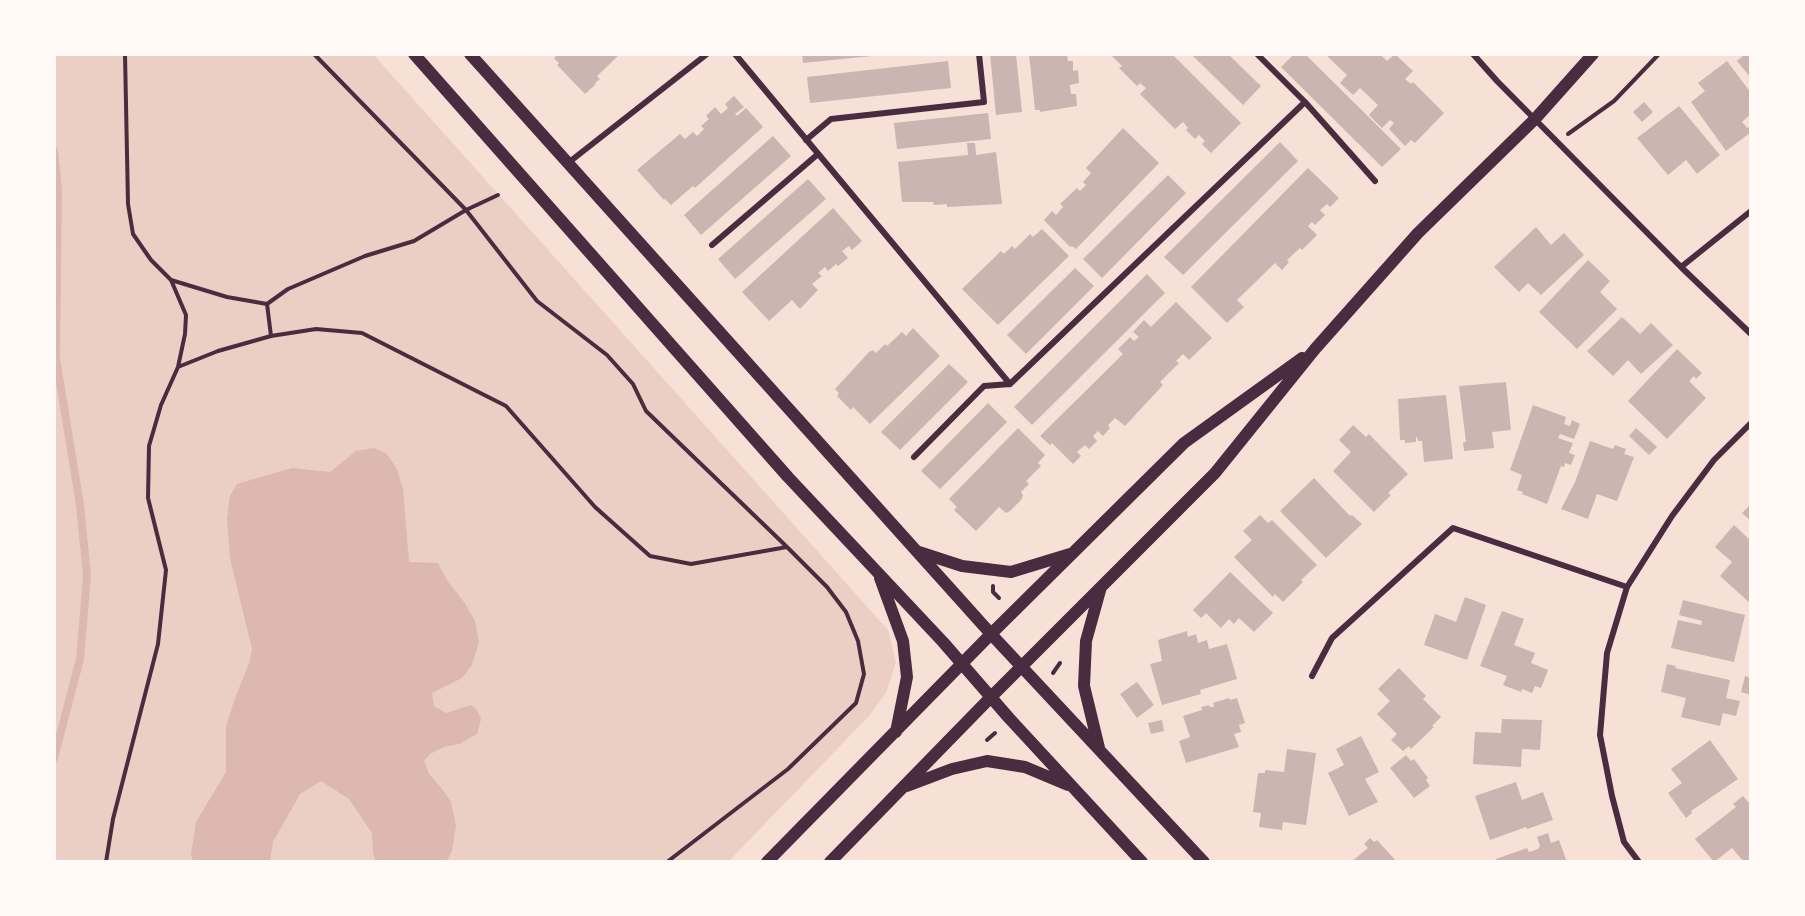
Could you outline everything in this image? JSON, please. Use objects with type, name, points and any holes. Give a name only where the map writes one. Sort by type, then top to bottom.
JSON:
[{"type":"main road","points":[[414,54],[788,477],[963,664],[990,698],[1142,862]]},
{"type":"main road","points":[[470,54],[991,634],[1204,862]]},
{"type":"main road","points":[[830,862],[1215,473],[1315,349],[1418,233],[1535,119],[1593,54]]},
{"type":"main road","points":[[767,862],[991,634],[1184,443],[1315,349]]},
{"type":"main road","points":[[918,552],[962,566],[1011,572],[1074,553]]},
{"type":"main road","points":[[877,571],[903,641],[907,677],[896,732]]},
{"type":"main road","points":[[1100,749],[1084,686],[1086,641],[1102,585]]},
{"type":"main road","points":[[902,788],[952,769],[987,761],[1024,767],[1072,786]]},
{"type":"street","points":[[567,164],[707,54]]},
{"type":"street","points":[[735,54],[1010,384]]},
{"type":"street","points":[[806,140],[831,119],[984,102],[979,54]]},
{"type":"street","points":[[1257,54],[1305,102],[1375,182]]},
{"type":"street","points":[[1473,54],[1681,267],[1751,334]]},
{"type":"street","points":[[914,457],[984,386],[1010,384],[1305,102]]},
{"type":"street","points":[[712,245],[818,154]]},
{"type":"street","points":[[1681,267],[1751,211]]},
{"type":"street","points":[[1639,862],[1624,842],[1600,735],[1607,653],[1627,587],[1672,516],[1714,460],[1751,423]]},
{"type":"street","points":[[1312,675],[1332,638],[1453,528],[1627,587]]},
{"type":"path","points":[[106,862],[113,819],[158,644],[166,570],[148,498],[149,446],[161,405],[178,367],[186,315],[171,280],[151,260],[133,234],[128,204],[125,54]]},
{"type":"path","points":[[314,54],[466,210],[537,301],[607,355],[633,384],[646,411],[827,586],[846,612],[858,641],[864,674],[856,703],[788,769],[668,862]]},
{"type":"path","points":[[1557,142],[1614,101],[1659,54]]},
{"type":"path","points":[[171,280],[228,297],[267,304],[288,290],[365,256],[414,241],[466,210],[498,195]]},
{"type":"path","points":[[267,304],[271,336]]},
{"type":"path","points":[[178,367],[218,351],[271,336],[316,329],[362,333],[506,406],[595,507],[650,556],[691,564],[787,547]]},
{"type":"path","points":[[993,586],[993,592],[999,598]]},
{"type":"path","points":[[986,599],[993,592]]},
{"type":"path","points":[[1053,658],[1062,663],[1053,673]]},
{"type":"path","points":[[979,732],[987,740],[987,748]]},
{"type":"path","points":[[987,740],[995,733]]},
{"type":"shaded area","points":[[54,54],[373,54],[888,630],[896,662],[886,693],[869,716],[728,862],[54,862]]},
{"type":"shaded area","points":[[374,448],[387,454],[397,469],[403,489],[409,562],[438,563],[475,621],[479,642],[472,665],[462,678],[432,693],[434,706],[446,713],[471,705],[477,710],[481,719],[477,734],[459,744],[444,747],[430,754],[424,761],[429,774],[451,802],[456,826],[452,851],[446,862],[376,862],[372,833],[349,799],[321,781],[300,794],[273,842],[270,862],[193,862],[191,854],[196,822],[226,772],[226,727],[252,649],[230,558],[227,518],[230,496],[237,484],[292,468],[330,472],[356,451]]},
{"type":"building","points":[[558,54],[620,54],[597,76],[600,79],[585,94],[557,65],[559,63],[554,58]]},
{"type":"building","points":[[802,54],[872,54],[872,56],[803,63]]},
{"type":"building","points":[[990,54],[1016,54],[1022,112],[996,115]]},
{"type":"building","points":[[1029,54],[1067,54],[1068,61],[1073,61],[1073,71],[1078,70],[1079,83],[1070,85],[1071,94],[1076,94],[1077,106],[1040,112],[1040,110],[1035,110]]},
{"type":"building","points":[[1110,54],[1172,54],[1241,123],[1211,153],[1202,144],[1205,141],[1199,135],[1195,139],[1186,130],[1188,128],[1183,122],[1175,129],[1140,94],[1146,88],[1140,83],[1137,86],[1119,68],[1122,66]]},
{"type":"building","points":[[1191,54],[1228,54],[1261,86],[1243,105]]},
{"type":"building","points":[[1294,54],[1305,54],[1401,149],[1382,167],[1281,67]]},
{"type":"building","points":[[1325,54],[1380,54],[1387,61],[1395,54],[1413,71],[1405,79],[1411,84],[1413,82],[1444,113],[1415,143],[1411,140],[1405,146],[1389,129],[1394,123],[1390,120],[1382,128],[1369,115],[1378,105],[1360,88],[1353,95],[1340,83],[1347,75]]},
{"type":"building","points":[[1745,54],[1751,54],[1751,78],[1737,61]]},
{"type":"building","points":[[948,61],[951,88],[810,103],[807,77]]},
{"type":"building","points":[[1727,61],[1751,93],[1751,114],[1742,122],[1747,128],[1749,127],[1751,132],[1726,151],[1691,102],[1705,91],[1698,83]]},
{"type":"building","points":[[734,96],[744,107],[735,114],[737,116],[746,108],[763,127],[695,188],[693,186],[671,205],[637,170],[680,134],[685,139],[693,132],[697,136],[704,129],[701,126],[709,119],[706,116],[715,107],[721,114],[728,108],[725,104]]},
{"type":"building","points":[[1644,102],[1653,112],[1642,122],[1633,112]]},
{"type":"building","points":[[1679,106],[1720,155],[1697,174],[1686,160],[1668,175],[1637,138]]},
{"type":"building","points":[[988,113],[991,139],[897,149],[894,123]]},
{"type":"building","points":[[1123,128],[1159,163],[1076,249],[1070,247],[1044,220],[1052,211],[1056,215],[1063,207],[1060,204],[1077,188],[1080,191],[1086,185],[1083,182],[1091,173],[1086,168]]},
{"type":"building","points":[[773,136],[791,156],[701,235],[684,215]]},
{"type":"building","points":[[1280,142],[1298,161],[1183,275],[1164,257]]},
{"type":"building","points":[[967,143],[975,143],[976,155],[996,152],[1002,204],[947,207],[947,204],[934,205],[933,202],[902,202],[898,162],[968,155]]},
{"type":"building","points":[[1308,168],[1339,198],[1330,207],[1327,204],[1320,210],[1325,215],[1315,225],[1312,222],[1308,226],[1317,235],[1302,250],[1300,248],[1287,260],[1289,262],[1282,270],[1275,263],[1237,300],[1244,307],[1227,323],[1191,287]]},
{"type":"building","points":[[1168,175],[1186,193],[1102,278],[1083,259]]},
{"type":"building","points":[[808,179],[826,199],[735,279],[718,259]]},
{"type":"building","points":[[833,208],[862,241],[852,250],[849,246],[842,251],[848,258],[838,266],[836,264],[828,271],[825,267],[818,273],[822,276],[812,284],[818,290],[800,309],[792,300],[769,321],[742,292]]},
{"type":"building","points":[[1536,227],[1551,245],[1564,233],[1584,255],[1541,295],[1528,283],[1519,292],[1494,267]]},
{"type":"building","points":[[1042,229],[1069,256],[998,325],[962,289],[1001,251],[1004,254],[1012,246],[1015,249],[1030,234],[1033,237]]},
{"type":"building","points":[[1588,260],[1610,281],[1600,292],[1617,309],[1577,349],[1539,312]]},
{"type":"building","points":[[1075,268],[1094,286],[1026,354],[1007,335]]},
{"type":"building","points":[[1147,274],[1165,293],[1032,425],[1014,407]]},
{"type":"building","points":[[1176,302],[1212,338],[1189,360],[1183,354],[1176,361],[1179,363],[1160,382],[1163,385],[1125,426],[1115,418],[1108,425],[1110,428],[1103,436],[1098,431],[1093,436],[1097,441],[1089,449],[1085,445],[1077,452],[1081,456],[1073,464],[1052,443],[1050,445],[1040,436],[1123,354],[1118,349],[1130,337],[1134,341],[1139,337],[1133,332],[1144,320],[1151,327]]},
{"type":"building","points":[[1622,317],[1640,334],[1651,323],[1673,345],[1641,374],[1628,360],[1613,376],[1587,351]]},
{"type":"building","points":[[913,328],[940,356],[870,424],[853,407],[851,410],[837,396],[839,393],[835,389],[869,352],[873,350],[876,353],[902,332],[906,336]]},
{"type":"building","points":[[1677,349],[1702,373],[1696,379],[1694,376],[1689,381],[1706,398],[1667,439],[1628,401]]},
{"type":"building","points":[[949,364],[968,382],[900,450],[881,432]]},
{"type":"building","points":[[1506,382],[1511,430],[1492,432],[1494,448],[1464,451],[1463,442],[1466,442],[1459,386]]},
{"type":"building","points":[[1446,395],[1453,459],[1424,462],[1422,441],[1418,441],[1417,437],[1416,442],[1405,443],[1405,440],[1400,440],[1398,399]]},
{"type":"building","points":[[988,403],[1007,422],[940,489],[921,471]]},
{"type":"building","points":[[1533,405],[1566,417],[1564,424],[1570,426],[1572,420],[1580,424],[1574,439],[1560,434],[1558,438],[1573,443],[1569,453],[1575,455],[1571,465],[1565,463],[1564,467],[1561,466],[1547,504],[1517,490],[1522,475],[1510,470]]},
{"type":"building","points":[[1353,425],[1366,437],[1369,434],[1408,474],[1388,493],[1391,495],[1374,512],[1333,471],[1351,452],[1339,440]]},
{"type":"building","points":[[1018,428],[1045,455],[1038,463],[1041,466],[1026,481],[1029,484],[1021,492],[1023,495],[1021,500],[1010,511],[1006,513],[999,507],[976,531],[954,510],[957,507],[949,499]]},
{"type":"building","points":[[1636,428],[1657,447],[1649,455],[1629,436]]},
{"type":"building","points":[[1590,441],[1613,449],[1615,445],[1626,449],[1624,454],[1634,457],[1617,501],[1597,494],[1588,519],[1561,509],[1575,482]]},
{"type":"building","points":[[1314,478],[1350,516],[1352,515],[1362,524],[1326,558],[1280,511]]},
{"type":"building","points":[[1751,504],[1751,521],[1742,513]]},
{"type":"building","points":[[1260,515],[1268,523],[1272,520],[1317,565],[1283,602],[1275,594],[1273,597],[1234,557],[1252,540],[1243,531]]},
{"type":"building","points":[[1734,525],[1751,541],[1751,604],[1720,576],[1732,562],[1715,547]]},
{"type":"building","points":[[1230,572],[1273,613],[1254,632],[1239,618],[1234,624],[1229,619],[1221,628],[1206,613],[1201,618],[1193,610]]},
{"type":"building","points":[[1465,597],[1486,605],[1467,660],[1424,645],[1435,614],[1456,622]]},
{"type":"building","points":[[1683,600],[1745,615],[1734,662],[1671,648],[1678,620],[1701,625],[1702,621],[1679,615]]},
{"type":"building","points":[[1502,611],[1524,619],[1514,645],[1535,653],[1531,663],[1548,670],[1541,688],[1535,686],[1532,693],[1522,689],[1521,692],[1503,685],[1507,676],[1480,666]]},
{"type":"building","points":[[1187,631],[1188,637],[1196,634],[1198,643],[1207,640],[1209,649],[1227,644],[1237,679],[1200,690],[1201,694],[1162,705],[1150,664],[1162,661],[1158,640]]},
{"type":"building","points":[[1667,664],[1676,666],[1675,668],[1730,680],[1726,698],[1740,701],[1736,716],[1723,713],[1720,726],[1681,717],[1686,698],[1661,692]]},
{"type":"building","points":[[1399,668],[1426,696],[1423,699],[1441,717],[1411,749],[1409,746],[1403,751],[1391,740],[1397,734],[1377,714],[1390,701],[1378,689]]},
{"type":"building","points":[[1745,676],[1751,678],[1751,695],[1741,692]]},
{"type":"building","points":[[1137,682],[1154,705],[1137,718],[1120,694]]},
{"type":"building","points":[[1229,698],[1230,700],[1237,698],[1245,723],[1239,725],[1241,732],[1234,734],[1239,747],[1186,763],[1179,741],[1190,737],[1183,716],[1202,710],[1201,707],[1209,705],[1214,707],[1213,703]]},
{"type":"building","points":[[1502,719],[1542,720],[1540,750],[1522,749],[1521,767],[1473,764],[1475,732],[1501,733]]},
{"type":"building","points":[[1162,720],[1164,731],[1151,734],[1148,723]]},
{"type":"building","points":[[1361,736],[1379,772],[1365,779],[1378,802],[1349,816],[1328,773],[1344,765],[1336,749]]},
{"type":"building","points":[[1710,740],[1738,779],[1691,811],[1692,813],[1686,818],[1668,793],[1682,783],[1671,769]]},
{"type":"building","points":[[1287,749],[1316,753],[1306,825],[1283,822],[1282,830],[1259,827],[1261,813],[1253,812],[1258,773],[1265,773],[1265,770],[1284,772]]},
{"type":"building","points":[[1406,755],[1411,761],[1414,759],[1428,778],[1426,780],[1430,786],[1414,798],[1390,768]]},
{"type":"building","points":[[1516,782],[1522,800],[1543,792],[1553,820],[1490,840],[1475,796]]},
{"type":"building","points":[[1743,796],[1749,803],[1751,801],[1751,860],[1744,862],[1732,848],[1714,862],[1695,839],[1736,807],[1733,804]]},
{"type":"building","points":[[1548,833],[1551,843],[1559,840],[1567,862],[1497,862],[1496,859],[1527,848],[1529,852],[1538,849],[1540,846],[1537,837]]},
{"type":"building","points":[[1370,838],[1374,842],[1377,840],[1397,862],[1351,862],[1368,848],[1364,844]]},
{"type":"waterway","points":[[54,151],[58,189],[56,358],[80,505],[87,575],[80,659],[54,758]]}]
